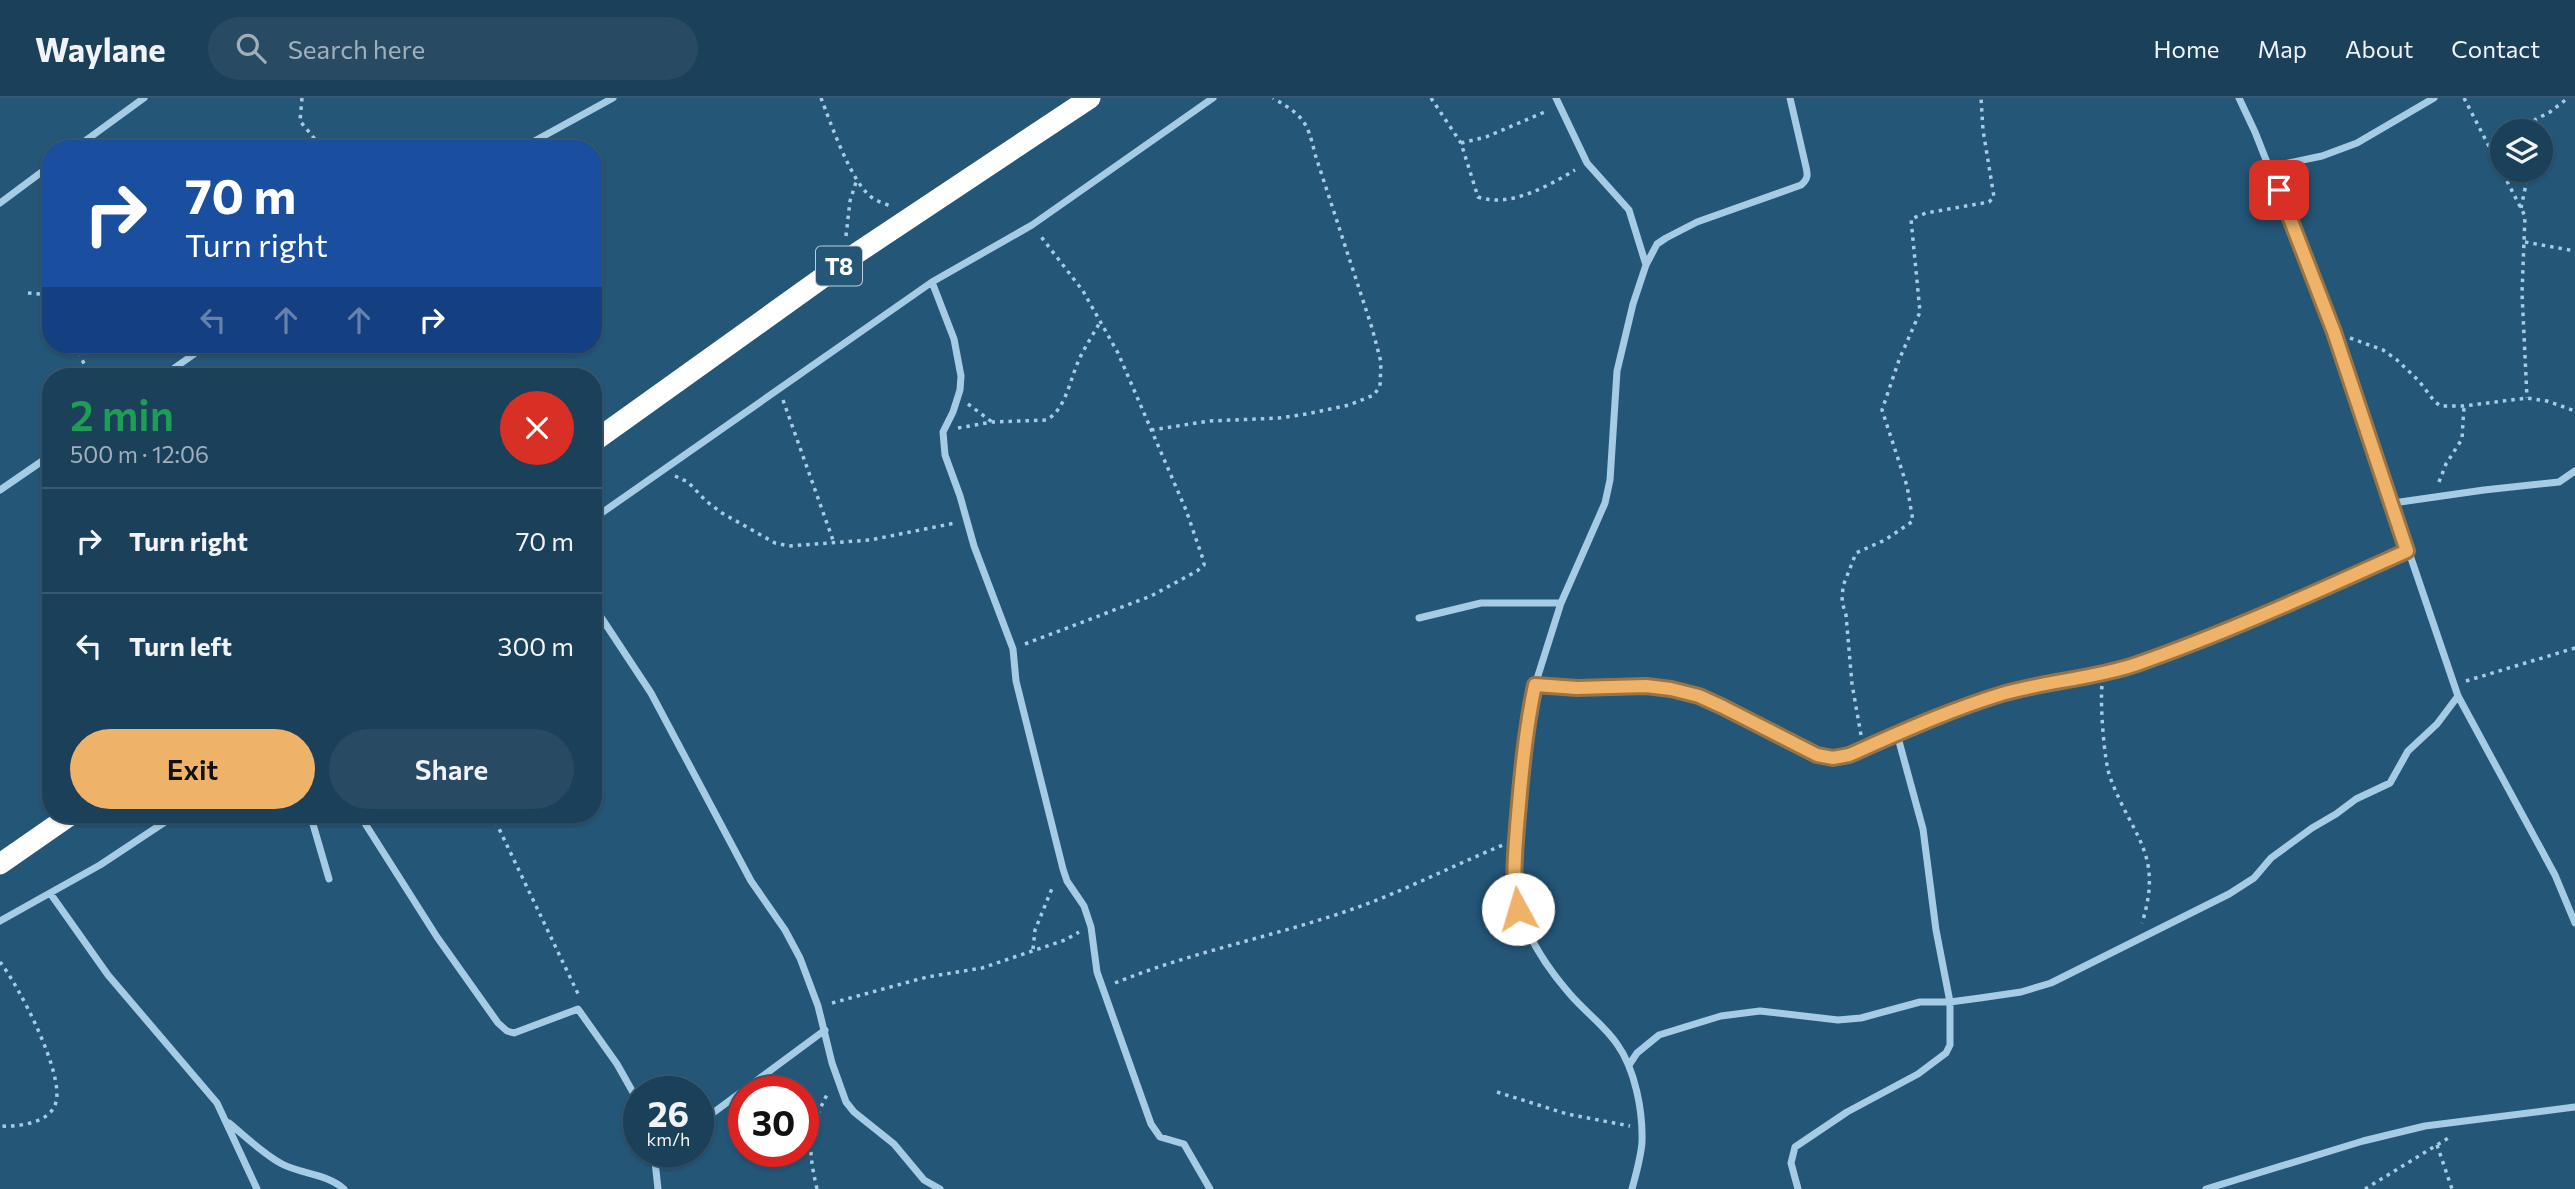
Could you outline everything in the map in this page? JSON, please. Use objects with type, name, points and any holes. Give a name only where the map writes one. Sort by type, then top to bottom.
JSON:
[{"type":"highway","name":"T8","points":[[602,436],[857,253],[1090,98]]},
{"type":"highway","points":[[0,864],[59,823]]},
{"type":"street","points":[[86,140],[144,98]]},
{"type":"street","points":[[536,140],[613,98]]},
{"type":"street","points":[[602,513],[932,282],[1032,225],[1213,98]]},
{"type":"street","points":[[1632,1189],[1642,1144],[1642,1128],[1629,1065],[1617,1042],[1568,993],[1535,946],[1518,909],[1514,890],[1516,840],[1527,724],[1535,685],[1561,603],[1605,503],[1610,480],[1617,370],[1633,304],[1646,265],[1657,244],[1666,238],[1697,222],[1806,182],[1808,176],[1790,98]]},
{"type":"street","points":[[2239,98],[2334,332],[2458,695],[2555,875],[2575,923]]},
{"type":"street","points":[[2269,167],[2322,156],[2357,143],[2434,98]]},
{"type":"street","points":[[1558,102],[1587,163],[1629,210],[1646,265]]},
{"type":"street","points":[[0,203],[42,172]]},
{"type":"street","points":[[932,282],[954,339],[961,376],[960,390],[943,432],[945,455],[981,567],[1013,649],[1016,681],[1063,869],[1067,881],[1084,906],[1091,927],[1097,972],[1154,1130],[1164,1140],[1184,1144],[1210,1189]]},
{"type":"street","points":[[174,368],[194,354]]},
{"type":"street","points":[[0,490],[42,461]]},
{"type":"street","points":[[2393,503],[2559,482],[2575,471]]},
{"type":"street","points":[[1535,685],[1577,688],[1646,686],[1671,689],[1699,696],[1817,755],[1833,758],[1864,748],[1952,710],[2003,694],[2105,674],[2213,635],[2407,551]]},
{"type":"street","points":[[1419,618],[1481,603],[1561,603]]},
{"type":"street","points":[[602,619],[651,693],[751,881],[785,930],[800,958],[818,1006],[836,1078],[846,1102],[854,1112],[894,1144],[924,1180],[940,1189]]},
{"type":"street","points":[[1629,1065],[1637,1053],[1659,1035],[1721,1016],[1760,1011],[1838,1020],[1861,1018],[1920,1002],[1950,1002],[2021,992],[2051,983],[2136,942],[2254,878],[2271,858],[2312,828],[2356,799],[2390,783],[2408,751],[2437,724],[2458,695]]},
{"type":"street","points":[[1798,1189],[1791,1163],[1795,1147],[1807,1136],[1847,1112],[1918,1074],[1947,1053],[1950,1045],[1950,1002],[1936,930],[1923,829],[1897,734]]},
{"type":"street","points":[[0,921],[100,865],[163,823]]},
{"type":"street","points":[[313,823],[329,879]]},
{"type":"street","points":[[365,823],[438,937],[507,1031],[514,1033],[575,1009],[586,1020],[624,1076]]},
{"type":"street","points":[[50,893],[108,975],[211,1094],[226,1120],[257,1189]]},
{"type":"street","points":[[714,1112],[825,1030]]},
{"type":"street","points":[[2206,1189],[2363,1140],[2425,1126],[2575,1107]]},
{"type":"street","points":[[226,1120],[281,1164],[299,1172],[331,1180],[344,1189]]},
{"type":"street","points":[[657,1167],[658,1189]]},
{"type":"path","points":[[302,98],[300,121],[316,140]]},
{"type":"path","points":[[821,98],[857,178],[871,197],[911,216]]},
{"type":"path","points":[[1151,430],[1210,421],[1307,414],[1349,405],[1374,395],[1380,386],[1381,362],[1372,328],[1308,128],[1298,114],[1273,98]]},
{"type":"path","points":[[1431,98],[1461,143],[1478,197],[1492,201],[1541,188],[1587,163]]},
{"type":"path","points":[[1864,748],[1852,684],[1846,615],[1842,602],[1843,586],[1856,553],[1885,540],[1913,521],[1907,486],[1882,410],[1899,360],[1920,312],[1912,219],[1926,213],[1989,202],[1994,197],[1983,130],[1981,98]]},
{"type":"path","points":[[2464,98],[2521,208],[2526,223],[2522,293],[2527,398]]},
{"type":"path","points":[[2533,119],[2550,112],[2568,98]]},
{"type":"path","points":[[1461,143],[1522,123],[1558,102]]},
{"type":"path","points":[[857,178],[850,201],[846,234],[846,247],[857,253]]},
{"type":"path","points":[[2521,208],[2526,182]]},
{"type":"path","points":[[1013,649],[1151,596],[1204,565],[1186,510],[1122,362],[1064,264],[1032,225]]},
{"type":"path","points":[[2525,242],[2575,251]]},
{"type":"path","points":[[28,293],[42,295]]},
{"type":"path","points":[[943,432],[992,422],[1046,420],[1052,417],[1100,322]]},
{"type":"path","points":[[2334,332],[2382,350],[2397,360],[2441,406],[2464,407],[2527,398],[2547,401],[2575,411]]},
{"type":"path","points":[[780,390],[834,542]]},
{"type":"path","points":[[960,390],[968,404],[992,422]]},
{"type":"path","points":[[2433,498],[2446,464],[2462,439],[2464,407]]},
{"type":"path","points":[[662,471],[688,482],[715,509],[775,543],[789,546],[870,540],[935,526],[967,523]]},
{"type":"path","points":[[2454,684],[2575,648]]},
{"type":"path","points":[[2105,674],[2100,707],[2109,775],[2140,837],[2149,869],[2150,899],[2136,942]]},
{"type":"path","points":[[496,823],[573,980],[586,1020]]},
{"type":"path","points":[[1104,988],[1147,970],[1363,905],[1516,840]]},
{"type":"path","points":[[1033,949],[1035,930],[1048,896],[1063,869]]},
{"type":"path","points":[[818,1006],[926,976],[982,968],[1065,940],[1091,927]]},
{"type":"path","points":[[0,962],[8,972],[49,1057],[58,1093],[56,1105],[50,1114],[41,1120],[0,1126]]},
{"type":"path","points":[[817,1189],[809,1156],[812,1129],[817,1113],[836,1078]]},
{"type":"path","points":[[1497,1092],[1567,1114],[1642,1128]]},
{"type":"path","points":[[2365,1189],[2478,1120]]},
{"type":"path","points":[[2437,1145],[2452,1189]]},
{"type":"route","points":[[1518,909],[1514,890],[1518,808],[1527,724],[1535,685],[1577,688],[1646,686],[1671,689],[1699,696],[1817,755],[1833,758],[1849,755],[1952,710],[2003,694],[2105,674],[2137,664],[2253,619],[2407,551],[2334,332],[2279,190]]}]
